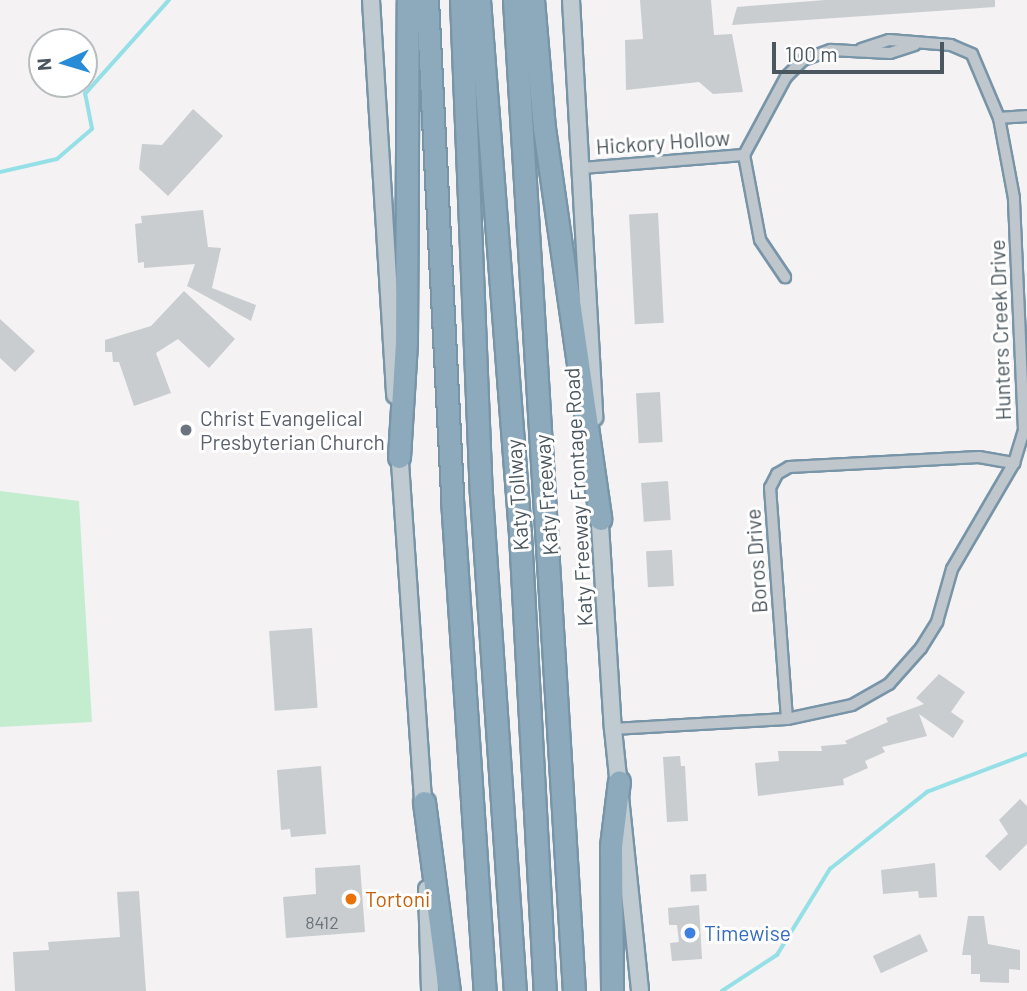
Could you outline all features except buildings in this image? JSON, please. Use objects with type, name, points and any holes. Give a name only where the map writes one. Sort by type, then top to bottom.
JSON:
[{"type":"highway","points":[[399,457],[406,341],[408,0]]},
{"type":"highway","points":[[426,0],[453,513],[485,991]]},
{"type":"highway","name":"Katy Tollway","points":[[461,0],[482,520],[515,991]]},
{"type":"highway","name":"Katy Tollway","points":[[479,0],[521,546],[545,991]]},
{"type":"highway","name":"Katy Freeway","points":[[514,0],[574,991]]},
{"type":"highway","points":[[533,0],[544,128],[600,519]]},
{"type":"highway","points":[[612,991],[611,846],[619,781]]},
{"type":"highway","points":[[424,802],[449,991]]},
{"type":"main road","points":[[371,0],[399,457],[424,802],[430,991]]},
{"type":"main road","name":"Katy Freeway Frontage Road","points":[[571,0],[613,729],[640,991]]},
{"type":"street","name":"Hickory Hollow","points":[[581,168],[744,155],[786,77],[803,60],[831,50],[860,49],[889,40],[951,44],[972,54],[999,118]]},
{"type":"street","points":[[999,118],[1027,116]]},
{"type":"street","name":"Hunters Creek Drive","points":[[613,729],[787,719],[852,705],[889,684],[913,657],[937,622],[952,569],[1014,463],[1024,430],[1014,198],[999,118]]},
{"type":"street","points":[[744,155],[760,240],[785,277]]},
{"type":"street","name":"Boros Drive","points":[[787,719],[770,488],[777,474],[789,467],[979,457],[1014,463]]},
{"type":"green space","points":[[0,491],[79,501],[92,722],[0,727]]},
{"type":"waterway","points":[[0,172],[57,159],[92,129],[85,94],[169,0]]},
{"type":"waterway","points":[[722,991],[777,955],[830,869],[927,792],[1027,754]]},
{"type":"place","name":"Christ Evangelical Presbyterian Church","points":[[186,430]]},
{"type":"place","name":"Tortoni","points":[[351,899]]},
{"type":"place","name":"Timewise","points":[[690,933]]}]
